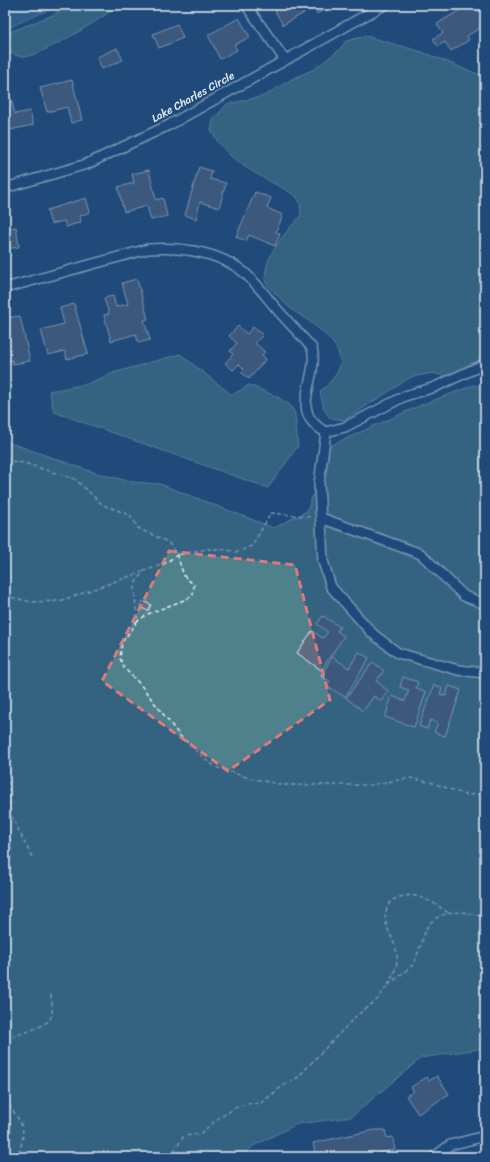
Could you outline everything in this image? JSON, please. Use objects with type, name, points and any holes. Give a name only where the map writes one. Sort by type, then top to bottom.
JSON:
[{"type":"street","points":[[246,5],[285,60]]},
{"type":"street","name":"Lake Charles Circle","points":[[5,188],[87,164],[169,125],[384,5]]},
{"type":"street","points":[[5,288],[148,249],[171,248],[192,251],[213,257],[231,265],[237,268],[255,284],[312,348],[314,357],[305,402],[309,417],[316,427],[326,432],[345,427],[405,396],[435,387],[485,364]]},
{"type":"street","points":[[326,432],[319,484],[323,561],[331,587],[373,634],[398,653],[458,670],[485,673]]},
{"type":"street","points":[[321,518],[421,554],[464,596],[485,604]]},
{"type":"street","points":[[434,1157],[450,1145],[485,1136]]},
{"type":"path","points":[[5,460],[24,462],[74,479],[103,505],[130,514],[138,528],[168,542],[177,555],[184,576],[194,586],[194,595],[148,614],[135,624],[125,637],[120,647],[120,658],[124,668],[140,684],[180,736],[202,757],[216,767],[249,778],[283,785],[370,785],[411,778],[433,783],[466,794],[485,794]]},
{"type":"path","points":[[5,596],[32,602],[60,601],[144,572],[164,564],[177,555],[205,548],[222,548],[238,552],[252,546],[272,513],[321,518]]},
{"type":"path","points":[[135,624],[137,611],[134,588],[136,582],[144,572]]},
{"type":"path","points":[[5,725],[10,808],[12,817],[32,857]]},
{"type":"path","points":[[170,1157],[184,1136],[200,1134],[221,1116],[246,1104],[260,1103],[284,1085],[297,1078],[356,1016],[378,999],[393,976],[397,961],[396,948],[386,926],[386,912],[391,901],[404,897],[418,897],[432,901],[448,913]]},
{"type":"path","points":[[387,986],[414,964],[430,922],[448,913],[464,912],[485,918]]},
{"type":"path","points":[[5,1038],[37,1028],[47,1022],[52,1015],[50,994]]},
{"type":"path","points":[[5,1099],[24,1131],[24,1138],[17,1157]]},
{"type":"highlighted area","points":[[169,551],[295,565],[330,700],[228,771],[102,681]]},
{"type":"green space","points":[[69,5],[118,5],[87,27],[43,51],[23,57],[5,51],[5,34],[53,15]]},
{"type":"green space","points":[[366,36],[422,52],[485,77],[485,358],[445,376],[433,373],[411,377],[345,420],[330,418],[324,409],[320,392],[332,380],[339,368],[339,356],[336,347],[330,339],[314,325],[290,308],[268,286],[265,280],[269,260],[277,244],[301,215],[300,203],[296,196],[248,169],[237,161],[218,142],[211,130],[213,120],[227,104],[264,96],[292,79],[314,69],[338,51],[346,41]]},
{"type":"green space","points":[[180,354],[232,395],[249,385],[278,397],[291,406],[295,414],[298,446],[268,488],[54,412],[49,391],[87,384],[113,373]]},
{"type":"green space","points":[[474,385],[485,388],[485,1048],[421,1058],[351,1117],[297,1124],[255,1145],[239,1157],[5,1157],[5,886],[12,854],[8,816],[5,752],[5,441],[96,473],[133,482],[160,484],[274,528],[307,511],[316,486],[325,448],[421,405]]},
{"type":"water","points":[[5,5],[60,5],[5,29]]},
{"type":"building","points":[[285,5],[300,5],[304,13],[283,25],[275,11]]},
{"type":"building","points":[[312,5],[329,5],[330,6],[317,14]]},
{"type":"building","points":[[468,5],[478,5],[485,17],[485,25],[467,36],[469,40],[451,51],[445,42],[438,46],[433,39],[443,33],[437,24]]},
{"type":"building","points":[[239,18],[250,37],[234,45],[237,50],[220,59],[208,35]]},
{"type":"building","points":[[177,24],[183,38],[159,48],[153,34]]},
{"type":"building","points":[[117,48],[123,60],[102,69],[97,57]]},
{"type":"building","points":[[72,80],[82,120],[71,123],[67,107],[47,112],[40,88]]},
{"type":"building","points":[[11,98],[15,114],[30,111],[33,125],[5,131],[5,99]]},
{"type":"building","points":[[199,167],[212,171],[210,179],[226,183],[219,208],[200,202],[196,219],[185,215]]},
{"type":"building","points":[[149,170],[156,200],[163,198],[167,216],[151,220],[147,206],[124,212],[118,187],[134,183],[132,174]]},
{"type":"building","points":[[255,192],[271,198],[267,208],[283,215],[276,232],[280,234],[275,246],[249,235],[246,241],[236,237]]},
{"type":"building","points":[[86,198],[90,212],[80,216],[81,222],[66,227],[64,221],[51,224],[47,210]]},
{"type":"building","points":[[16,227],[19,247],[5,249],[5,229]]},
{"type":"building","points":[[137,279],[148,319],[144,320],[150,340],[138,343],[136,334],[111,341],[104,315],[109,314],[104,298],[113,296],[116,307],[128,304],[122,283]]},
{"type":"building","points":[[74,304],[88,354],[67,359],[65,351],[48,355],[41,330],[64,324],[60,308]]},
{"type":"building","points":[[20,316],[30,361],[13,364],[12,360],[5,362],[5,335],[10,334],[7,318]]},
{"type":"building","points":[[238,326],[247,334],[253,327],[263,335],[255,343],[265,352],[262,355],[266,359],[249,379],[241,372],[244,369],[239,364],[233,370],[225,363],[233,354],[230,351],[237,343],[229,336]]},
{"type":"building","points":[[143,601],[151,605],[148,611],[140,607]]},
{"type":"building","points":[[323,616],[340,627],[337,631],[344,636],[321,670],[297,653],[312,631],[323,638],[328,632],[317,624]]},
{"type":"building","points":[[359,652],[369,658],[345,697],[327,686],[330,681],[321,676],[332,657],[349,668]]},
{"type":"building","points":[[373,662],[384,671],[376,681],[388,691],[381,701],[374,696],[363,711],[346,698]]},
{"type":"building","points":[[403,677],[418,682],[416,688],[426,692],[414,727],[385,717],[392,696],[405,701],[409,690],[400,687]]},
{"type":"building","points":[[434,685],[442,688],[440,694],[446,696],[449,686],[461,690],[445,736],[434,732],[438,723],[430,720],[427,729],[419,726]]},
{"type":"building","points":[[481,1063],[485,1064],[485,1100],[480,1100]]},
{"type":"building","points":[[437,1076],[449,1094],[418,1114],[406,1096],[414,1091],[411,1087],[427,1077],[429,1081]]},
{"type":"building","points":[[374,1130],[385,1130],[387,1138],[393,1137],[395,1150],[378,1153],[379,1157],[316,1157],[313,1143]]}]
